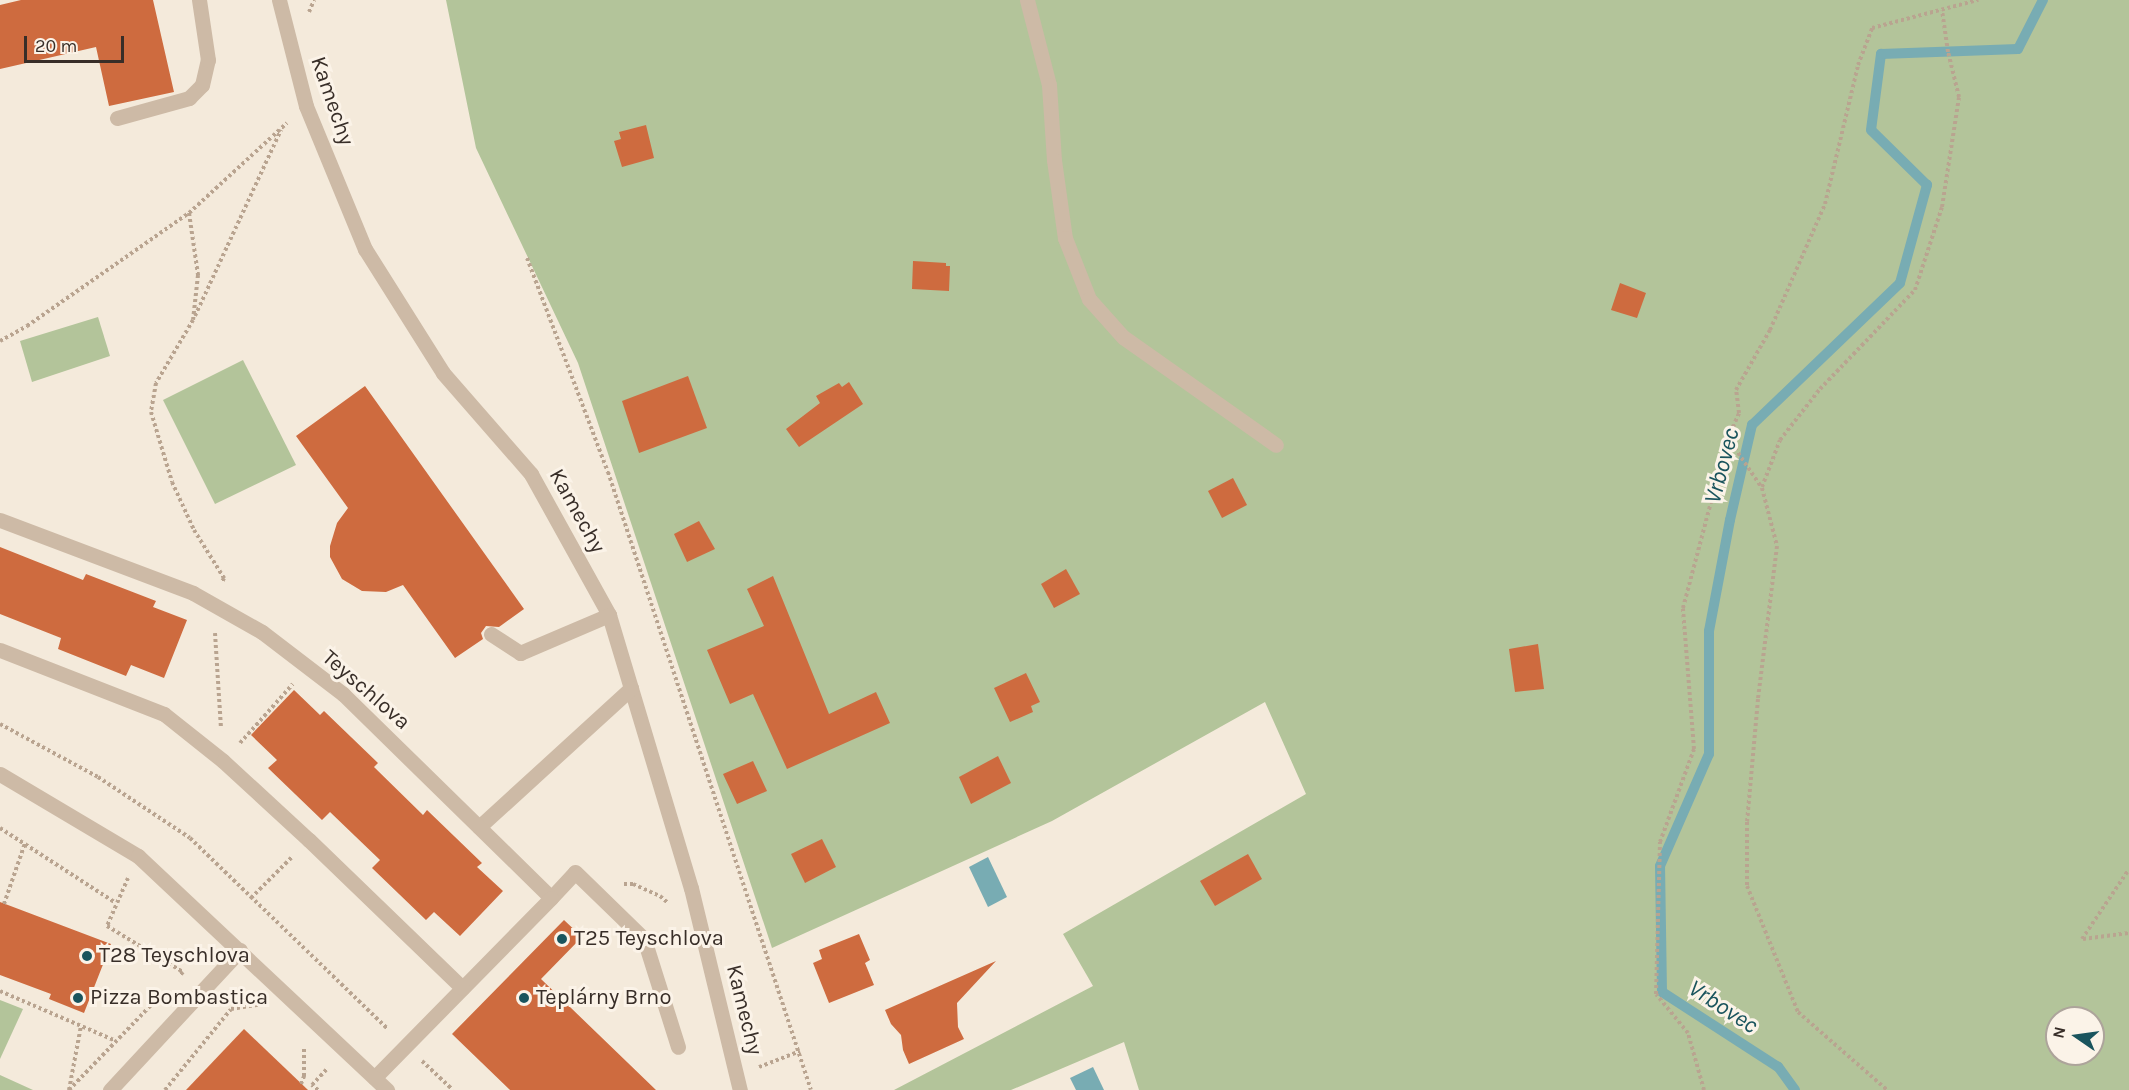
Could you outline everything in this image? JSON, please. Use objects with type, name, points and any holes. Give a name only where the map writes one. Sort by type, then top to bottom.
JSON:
[{"type":"street","points":[[117,118],[189,98],[202,85],[208,60],[199,0]]},
{"type":"street","name":"Kamechy","points":[[279,0],[306,106],[365,249],[443,373],[531,474],[609,615],[692,888],[739,1083]]},
{"type":"street","points":[[1027,0],[1049,85],[1054,160],[1065,238],[1089,299],[1123,337],[1276,445]]},
{"type":"street","name":"Teyschlova","points":[[0,520],[193,593],[213,607],[262,632],[343,694],[551,898]]},
{"type":"street","points":[[491,634],[520,653],[609,615]]},
{"type":"street","points":[[0,650],[164,714],[223,761],[309,840],[462,988]]},
{"type":"street","points":[[478,827],[631,688]]},
{"type":"street","points":[[0,774],[138,856],[387,1090]]},
{"type":"street","points":[[374,1078],[575,872],[644,939],[678,1047]]},
{"type":"street","points":[[110,1090],[240,950]]},
{"type":"path","points":[[1704,1090],[1688,1033],[1656,994],[1660,842],[1694,749],[1683,608],[1728,438],[1739,413],[1736,390],[1770,330],[1826,204],[1858,65],[1872,28],[1978,0]]},
{"type":"path","points":[[1762,488],[1780,440],[1820,389],[1915,290],[1942,207],[1959,97],[1948,52],[1942,10]]},
{"type":"path","points":[[0,341],[36,319],[189,213],[306,106]]},
{"type":"path","points":[[223,761],[213,607],[224,578],[194,530],[172,482],[151,412],[156,383],[193,320],[282,128]]},
{"type":"path","points":[[189,213],[198,275],[193,320]]},
{"type":"path","points":[[527,258],[608,472],[811,1090]]},
{"type":"path","points":[[1728,438],[1762,488],[1777,546],[1756,710],[1747,822],[1747,886],[1798,1012],[1887,1090]]},
{"type":"path","points":[[223,761],[308,668]]},
{"type":"path","points":[[0,724],[98,777],[190,838],[250,898],[453,1090]]},
{"type":"path","points":[[0,828],[116,903]]},
{"type":"path","points":[[250,898],[309,840]]},
{"type":"path","points":[[4,904],[25,843]]},
{"type":"path","points":[[138,856],[106,926],[183,972],[174,981]]},
{"type":"path","points":[[2129,869],[2082,939],[2129,933]]},
{"type":"path","points":[[595,890],[607,883],[633,884],[660,896],[675,909]]},
{"type":"path","points":[[0,991],[117,1041]]},
{"type":"path","points":[[69,1090],[158,998]]},
{"type":"path","points":[[165,1090],[231,1010],[262,1004],[270,1012]]},
{"type":"path","points":[[69,1090],[81,1026]]},
{"type":"path","points":[[301,1084],[304,1076],[304,1044],[312,1052]]},
{"type":"path","points":[[739,1083],[800,1051]]},
{"type":"path","points":[[312,1084],[329,1068],[321,1060]]},
{"type":"path","points":[[304,1076],[318,1090]]},
{"type":"green space","points":[[446,0],[2129,0],[2129,1090],[1139,1090],[1124,1042],[1011,1090],[894,1090],[1093,986],[1063,934],[1306,794],[1265,702],[1052,821],[772,948],[578,363],[476,148]]},
{"type":"green space","points":[[98,317],[110,356],[32,382],[20,341]]},
{"type":"green space","points":[[243,360],[296,465],[215,504],[163,400]]},
{"type":"green space","points":[[0,1000],[23,1009],[0,1059]]},
{"type":"green space","points":[[0,1075],[33,1090],[0,1090]]},
{"type":"water","points":[[988,857],[1007,897],[988,907],[969,867]]},
{"type":"water","points":[[1093,1067],[1104,1090],[1076,1090],[1070,1078]]},
{"type":"building","points":[[21,0],[153,0],[174,92],[109,106],[96,47],[0,69],[0,5]]},
{"type":"building","points":[[646,125],[654,158],[622,167],[614,141],[621,139],[619,132]]},
{"type":"building","points":[[913,261],[946,263],[946,266],[950,266],[949,291],[912,289]]},
{"type":"building","points":[[1620,283],[1646,293],[1637,318],[1611,310]]},
{"type":"building","points":[[688,376],[707,428],[639,453],[622,401]]},
{"type":"building","points":[[849,382],[863,404],[799,447],[786,429],[820,403],[816,396],[839,383],[842,387]]},
{"type":"building","points":[[365,386],[524,609],[499,627],[486,626],[481,633],[483,639],[455,658],[403,585],[386,592],[362,591],[342,579],[330,557],[330,546],[337,523],[348,508],[296,436]]},
{"type":"building","points":[[1233,478],[1247,505],[1222,518],[1208,491]]},
{"type":"building","points":[[699,521],[715,549],[687,562],[674,534]]},
{"type":"building","points":[[0,547],[83,580],[86,574],[156,601],[153,607],[187,620],[164,678],[131,665],[126,676],[58,649],[61,638],[0,614]]},
{"type":"building","points":[[1066,569],[1080,594],[1054,608],[1041,584]]},
{"type":"building","points":[[773,576],[829,714],[876,692],[890,723],[787,769],[753,694],[730,704],[707,650],[764,626],[747,589]]},
{"type":"building","points":[[1538,644],[1544,689],[1515,692],[1509,649]]},
{"type":"building","points":[[1026,673],[1040,702],[1031,706],[1033,712],[1010,722],[994,688]]},
{"type":"building","points":[[294,690],[320,715],[324,711],[378,763],[374,767],[423,815],[427,810],[482,863],[477,867],[503,891],[460,936],[434,912],[426,920],[372,868],[380,860],[330,812],[322,820],[268,768],[277,760],[251,735]]},
{"type":"building","points":[[998,756],[1011,783],[971,804],[959,777]]},
{"type":"building","points":[[753,761],[767,791],[737,804],[723,774]]},
{"type":"building","points":[[822,839],[836,867],[805,883],[791,854]]},
{"type":"building","points":[[1248,854],[1262,879],[1215,906],[1200,881]]},
{"type":"building","points":[[0,902],[111,944],[84,1013],[49,999],[51,994],[0,975]]},
{"type":"building","name":"Teplárny Brno","points":[[564,920],[582,937],[541,979],[656,1090],[510,1090],[452,1034]]},
{"type":"building","points":[[859,934],[870,960],[865,963],[874,985],[829,1003],[813,963],[822,959],[819,950]]},
{"type":"building","points":[[996,961],[957,1003],[958,1027],[964,1039],[909,1064],[903,1050],[901,1035],[891,1024],[885,1010]]},
{"type":"building","points":[[244,1029],[308,1090],[186,1090]]},
{"type":"waterway","name":"Vrbovec","points":[[1795,1090],[1778,1067],[1662,992],[1660,866],[1709,754],[1709,631],[1730,520],[1752,425],[1900,283],[1927,185],[1871,130],[1881,54],[2018,49],[2043,0]]},
{"type":"place","name":"T25 Teyschlova","points":[[562,939]]},
{"type":"place","name":"T28 Teyschlova","points":[[87,956]]},
{"type":"place","name":"Pizza Bombastica","points":[[78,998]]},
{"type":"place","name":"Teplárny Brno","points":[[524,998]]}]
